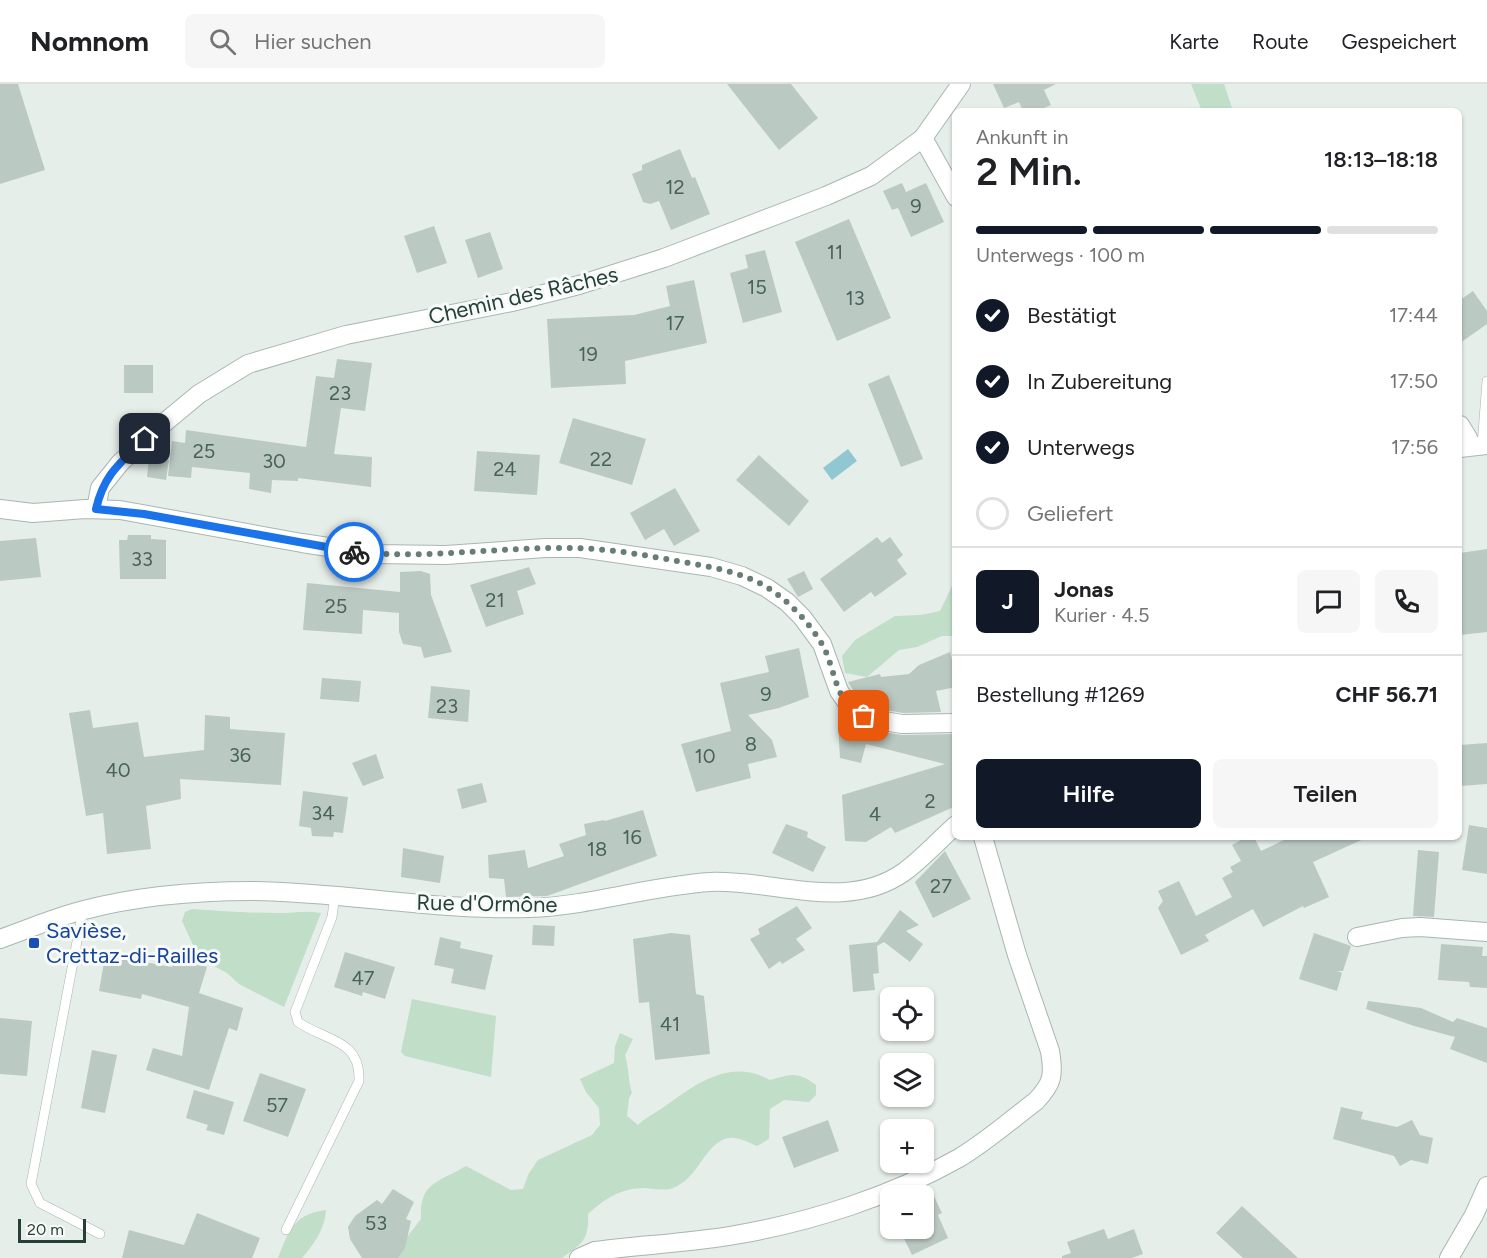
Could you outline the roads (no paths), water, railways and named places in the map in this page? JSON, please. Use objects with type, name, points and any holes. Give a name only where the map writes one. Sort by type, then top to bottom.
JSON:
[{"type":"street","name":"Chemin des Râches","points":[[96,509],[100,488],[120,463],[199,394],[248,364],[346,335],[512,302],[622,273],[856,184],[904,154],[923,138],[962,84]]},
{"type":"street","points":[[923,138],[952,190]]},
{"type":"street","points":[[1462,428],[1474,446]]},
{"type":"street","points":[[0,510],[33,513],[96,509],[120,510],[368,553],[446,555],[545,548],[580,548],[711,567],[742,576],[767,588],[787,602],[802,617],[822,644],[839,691],[852,710],[872,719],[891,723],[952,723]]},
{"type":"street","name":"Rue d'Ormône","points":[[0,939],[83,910],[149,898],[209,892],[251,891],[335,895],[485,908],[560,906],[669,886],[709,882],[744,882],[837,893],[878,884],[903,872],[952,829]]},
{"type":"street","points":[[579,1258],[595,1251],[734,1235],[818,1216],[927,1174],[959,1157],[987,1139],[1041,1096],[1052,1079],[1053,1067],[1050,1051],[1017,954],[984,840]]},
{"type":"street","points":[[1357,938],[1402,928],[1420,927],[1487,932]]},
{"type":"street","points":[[1449,1258],[1474,1215],[1487,1186]]},
{"type":"lane","points":[[1474,446],[1487,381]]},
{"type":"lane","points":[[286,1230],[359,1081],[356,1058],[349,1050],[298,1022],[296,1012],[332,917],[335,895]]},
{"type":"lane","points":[[83,910],[31,1184],[40,1203],[100,1234]]},
{"type":"water","points":[[848,449],[857,461],[832,480],[823,468]]},
{"type":"place","name":"Savièse, Crettaz-di-Railles","points":[[34,943]]}]
